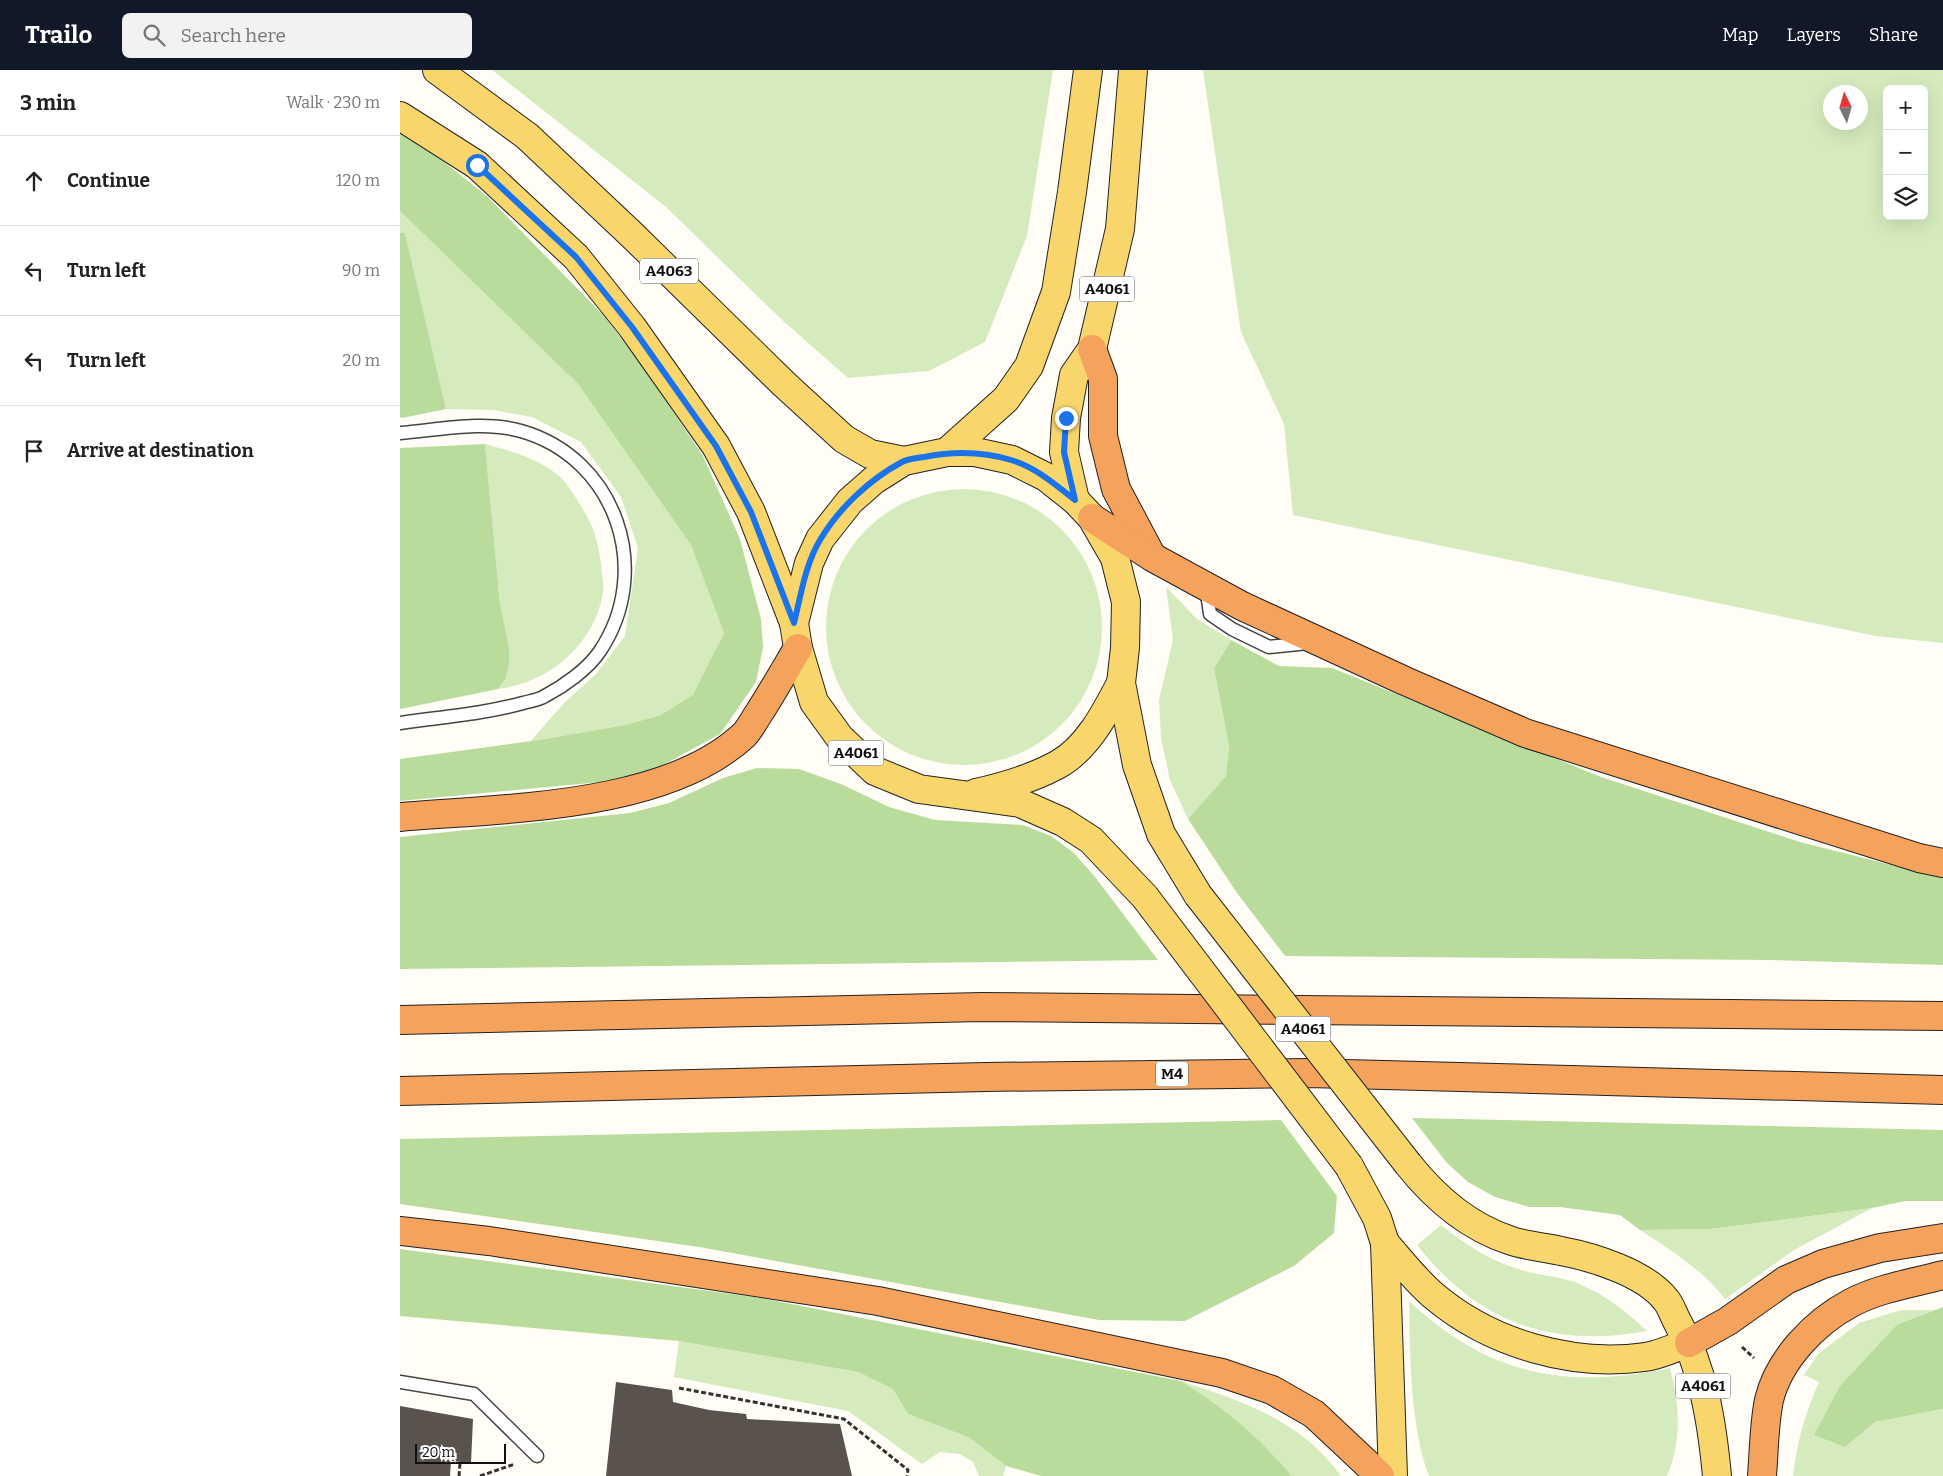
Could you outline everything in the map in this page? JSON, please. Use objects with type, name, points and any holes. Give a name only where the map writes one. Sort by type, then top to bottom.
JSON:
[{"type":"highway","points":[[1092,349],[1103,379],[1103,436],[1116,489],[1152,557]]},
{"type":"highway","points":[[1084,509],[1152,557],[1206,586],[1319,642],[1525,733],[1919,858],[1943,863]]},
{"type":"highway","points":[[400,817],[569,802],[620,792],[668,779],[712,758],[745,734],[796,636]]},
{"type":"highway","points":[[400,1020],[982,1007],[1943,1016]]},
{"type":"highway","name":"M4","points":[[400,1092],[986,1077],[1308,1073],[1943,1090]]},
{"type":"highway","points":[[400,1230],[489,1241],[878,1302],[1222,1372],[1272,1390],[1314,1414],[1380,1476]]},
{"type":"highway","points":[[1689,1343],[1728,1321],[1786,1280],[1823,1264],[1880,1248],[1943,1238]]},
{"type":"highway","points":[[1762,1476],[1769,1400],[1779,1374],[1807,1337],[1824,1320],[1852,1302],[1943,1275]]},
{"type":"main road","name":"A4063","points":[[437,70],[527,136],[632,235],[784,384],[844,439],[870,454],[904,461]]},
{"type":"main road","name":"A4061","points":[[948,452],[1006,399],[1030,366],[1056,292],[1072,192],[1088,70]]},
{"type":"main road","name":"A4061","points":[[1133,70],[1120,229],[1092,349],[1074,374],[1066,418],[1064,452],[1084,509],[1115,558],[1126,602],[1125,648],[1121,683],[1137,765],[1161,834],[1198,895],[1428,1190],[1465,1220],[1509,1241],[1564,1251],[1619,1267],[1666,1299],[1689,1343],[1706,1397],[1712,1429],[1717,1476]]},
{"type":"main road","points":[[400,116],[477,165],[576,257],[632,327],[716,446],[751,512],[796,636]]},
{"type":"main road","name":"A4061","points":[[1084,509],[1046,477],[1012,460],[976,452],[948,452],[904,461],[874,480],[850,502],[820,539],[809,563],[796,636],[814,702],[840,738],[875,771],[919,789],[1020,804],[1063,822],[1091,840],[1145,897],[1349,1166],[1377,1218],[1384,1243],[1393,1476]]},
{"type":"main road","name":"A4061","points":[[968,795],[996,789],[1058,765],[1085,741],[1105,716],[1121,683]]},
{"type":"main road","points":[[1384,1243],[1434,1296],[1508,1340],[1554,1354],[1599,1359],[1647,1357],[1689,1343]]},
{"type":"main road","name":"A4061","points":[[1696,1476],[1712,1429]]},
{"type":"lane","points":[[400,433],[488,427],[520,431],[548,442],[575,460],[596,482],[609,504],[620,529],[626,555],[621,604],[613,629],[599,653],[574,678],[543,698],[503,709],[400,723]]},
{"type":"lane","points":[[400,1382],[474,1394],[537,1456]]},
{"type":"path","points":[[1738,1340],[1746,1353],[1757,1360]]},
{"type":"path","points":[[679,1388],[844,1420],[908,1470],[907,1476]]},
{"type":"path","points":[[480,1476],[537,1456]]},
{"type":"path","points":[[459,1476],[460,1463]]},
{"type":"green space","points":[[492,70],[1053,70],[1027,236],[985,342],[929,371],[848,378],[781,319],[665,206]]},
{"type":"green space","points":[[1203,70],[1943,70],[1943,643],[1876,636],[1293,515],[1284,424],[1241,332]]},
{"type":"green space","points":[[400,132],[443,161],[489,198],[605,317],[645,370],[703,456],[740,539],[761,619],[763,647],[756,682],[720,734],[652,771],[622,780],[400,801],[400,759],[546,739],[626,725],[661,715],[693,695],[724,633],[691,545],[578,384],[400,211]]},
{"type":"green space","points":[[400,211],[578,384],[691,545],[724,633],[697,689],[681,705],[642,721],[592,732],[530,742],[564,703],[596,674],[625,636],[638,548],[621,497],[581,442],[532,417],[493,410],[446,409],[405,233],[400,233]]},
{"type":"green space","points":[[400,233],[405,233],[446,409],[402,418],[400,417]]},
{"type":"green space","points":[[485,444],[514,452],[533,460],[550,469],[564,481],[584,511],[592,528],[600,555],[603,586],[598,612],[590,629],[579,645],[566,658],[551,670],[535,679],[498,689],[506,678],[509,664],[509,647],[500,604]]},
{"type":"green space","points":[[485,444],[500,604],[509,647],[509,664],[506,678],[498,689],[400,709],[400,448]]},
{"type":"green space","points":[[978,489],[1017,499],[1029,505],[1052,520],[1071,539],[1092,574],[1100,600],[1102,627],[1100,654],[1092,680],[1079,704],[1062,725],[1041,742],[1017,755],[978,765],[950,765],[911,755],[899,749],[876,734],[857,715],[836,680],[828,654],[826,613],[836,574],[842,562],[857,539],[876,520],[911,499],[937,491]]},
{"type":"green space","points":[[1166,587],[1197,619],[1231,640],[1214,670],[1229,746],[1226,776],[1188,819],[1170,780],[1161,738],[1159,700],[1173,640]]},
{"type":"green space","points":[[1231,640],[1279,666],[1332,668],[1601,777],[1800,842],[1943,878],[1943,965],[1770,960],[1285,956],[1237,893],[1188,819],[1226,776],[1229,746],[1214,669]]},
{"type":"green space","points":[[757,768],[799,769],[841,784],[889,807],[935,820],[1023,825],[1051,836],[1074,853],[1095,877],[1158,960],[400,969],[400,837],[630,813],[669,803],[723,778]]},
{"type":"green space","points":[[1412,1118],[1943,1130],[1943,1201],[1905,1201],[1872,1208],[1711,1229],[1640,1230],[1620,1215],[1560,1207],[1529,1207],[1495,1197],[1468,1182],[1447,1163]]},
{"type":"green space","points":[[1281,1120],[1337,1196],[1334,1233],[1294,1266],[1185,1321],[1099,1320],[699,1247],[400,1204],[400,1139]]},
{"type":"green space","points":[[1872,1208],[1794,1250],[1725,1299],[1697,1270],[1640,1230],[1711,1229]]},
{"type":"green space","points":[[1441,1225],[1470,1246],[1513,1268],[1558,1277],[1587,1287],[1614,1304],[1647,1331],[1612,1336],[1579,1336],[1548,1332],[1518,1324],[1491,1311],[1440,1272],[1417,1245]]},
{"type":"green space","points":[[400,1249],[761,1298],[1181,1381],[1227,1412],[1254,1436],[1292,1476],[1041,1476],[1006,1466],[970,1438],[908,1414],[893,1389],[858,1372],[679,1341],[400,1316]]},
{"type":"green space","points":[[1409,1301],[1439,1326],[1468,1346],[1499,1361],[1530,1370],[1562,1376],[1596,1377],[1670,1368],[1676,1396],[1678,1423],[1675,1449],[1667,1476],[1429,1476],[1418,1435],[1412,1390]]},
{"type":"green space","points":[[1943,1307],[1943,1409],[1875,1422],[1845,1447],[1814,1435],[1840,1386],[1898,1324]]},
{"type":"green space","points":[[1901,1310],[1934,1310],[1898,1324],[1845,1447],[1875,1422],[1943,1409],[1943,1476],[1793,1476],[1802,1428],[1819,1382],[1804,1375],[1818,1354],[1859,1323]]},
{"type":"green space","points":[[679,1341],[858,1372],[893,1389],[908,1414],[970,1438],[1006,1466],[1003,1476],[979,1476],[973,1462],[960,1454],[940,1452],[922,1464],[848,1411],[674,1377]]},
{"type":"green space","points":[[1181,1381],[1248,1405],[1269,1415],[1308,1441],[1341,1476],[1292,1476],[1254,1436],[1227,1412]]},
{"type":"building","points":[[616,1382],[672,1390],[673,1402],[709,1410],[746,1414],[747,1419],[840,1424],[852,1476],[606,1476]]},
{"type":"building","points":[[400,1406],[473,1419],[471,1463],[451,1461],[450,1476],[400,1476]]},
{"type":"route","points":[[477,165],[576,257],[632,327],[716,446],[751,512],[794,623],[809,563],[820,539],[850,502],[874,480],[904,461],[948,452],[976,452],[1012,460],[1046,477],[1075,500],[1064,452],[1066,418]]}]
